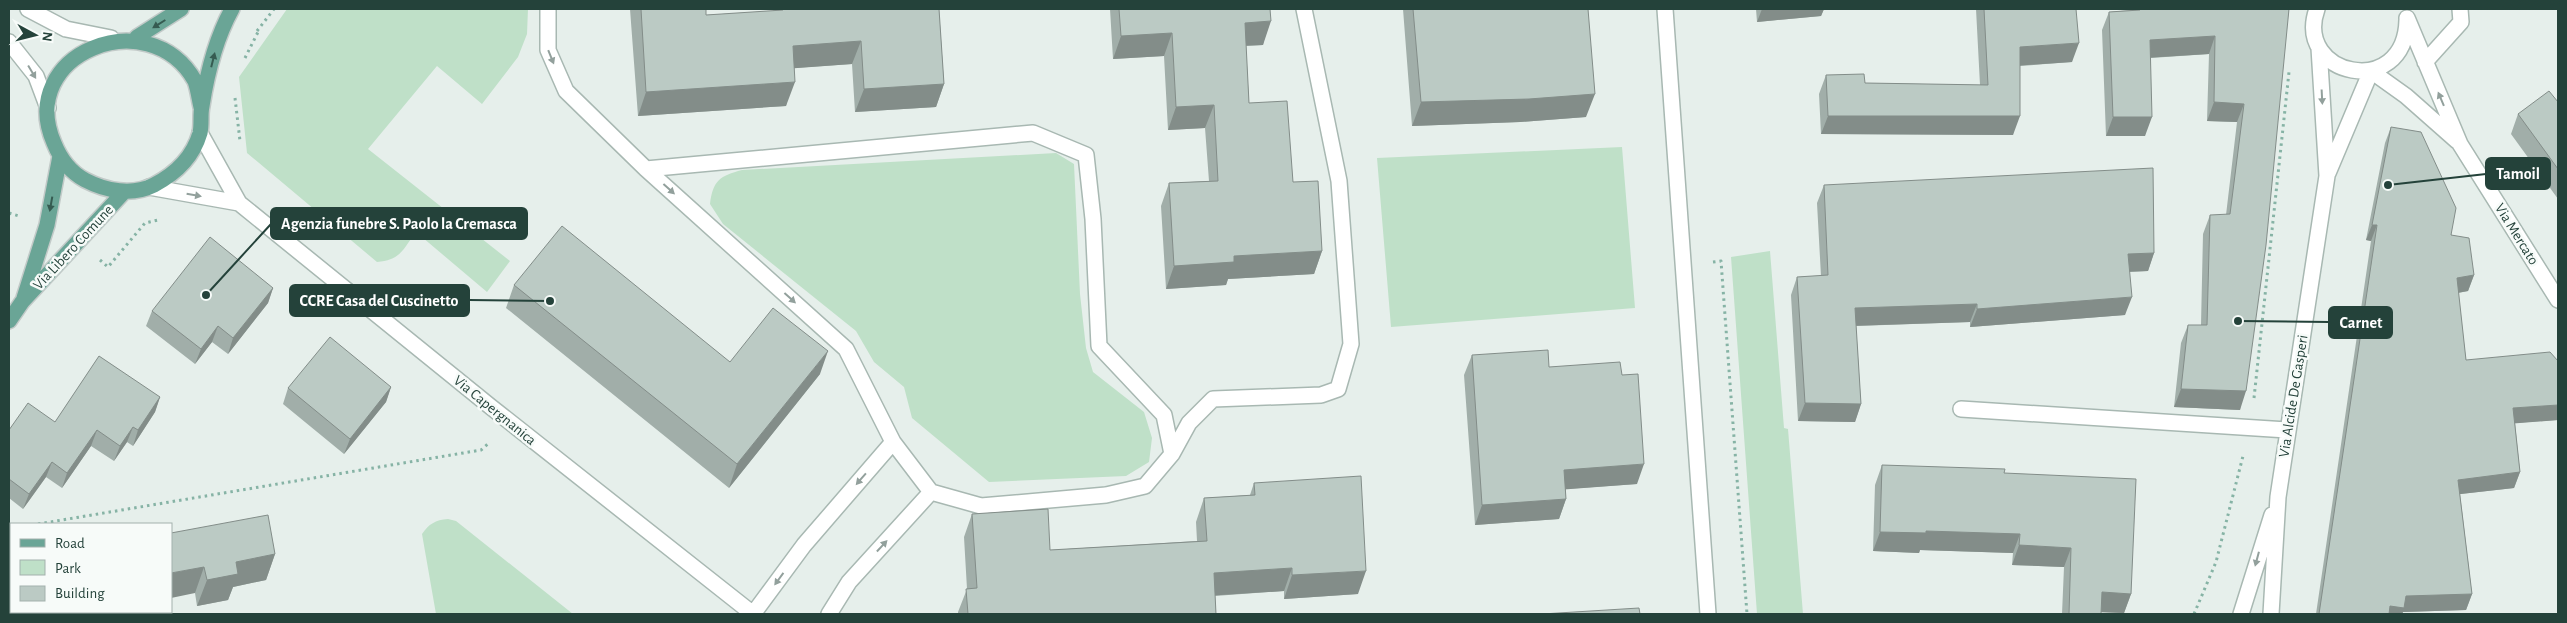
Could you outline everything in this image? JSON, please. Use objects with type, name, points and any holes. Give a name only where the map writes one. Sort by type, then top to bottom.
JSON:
[{"type":"main road","points":[[137,38],[181,9]]},
{"type":"main road","name":"Via Libero Comune","points":[[201,107],[195,83],[181,61],[161,46],[137,38],[111,38],[88,46],[68,62],[53,83],[48,108],[49,133],[60,156],[76,175],[99,187],[124,192],[149,187],[172,175],[189,156],[200,133],[201,107],[217,43],[232,9]]},
{"type":"main road","name":"Via Libero Comune","points":[[22,302],[47,225],[60,156]]},
{"type":"main road","name":"Via Libero Comune","points":[[9,321],[22,302],[124,192]]},
{"type":"street","points":[[28,9],[66,29],[111,38]]},
{"type":"street","points":[[548,9],[548,50],[566,91],[646,169],[846,348],[893,442],[931,492],[981,506],[1106,495],[1145,486],[1172,454],[1188,423],[1213,400],[1322,395],[1338,390],[1351,344],[1340,181],[1304,9]]},
{"type":"street","points":[[1665,9],[1708,614]]},
{"type":"street","name":"Via Alcide De Gasperi","points":[[2271,614],[2278,497],[2327,176],[2319,48],[2314,33],[2314,17],[2317,9]]},
{"type":"street","points":[[2426,62],[2461,22],[2460,9]]},
{"type":"street","points":[[2319,48],[2329,60],[2343,68],[2356,72],[2371,71],[2384,66],[2403,45],[2405,13]]},
{"type":"street","name":"Via Mercato","points":[[2405,13],[2460,144],[2558,300]]},
{"type":"street","points":[[9,42],[36,76],[48,108]]},
{"type":"street","name":"Via Alcide De Gasperi","points":[[2327,176],[2371,71]]},
{"type":"street","name":"Via Mercato","points":[[2371,71],[2406,96],[2460,144]]},
{"type":"street","name":"Via Capergnanica","points":[[200,133],[239,203],[491,407],[753,614]]},
{"type":"street","points":[[646,169],[1033,134],[1086,155],[1093,220],[1099,346],[1164,415],[1172,454]]},
{"type":"street","name":"Via Capergnanica","points":[[149,187],[239,203]]},
{"type":"street","points":[[1961,409],[2287,430]]},
{"type":"street","points":[[753,614],[804,544],[893,442]]},
{"type":"street","points":[[829,614],[848,582],[931,492]]},
{"type":"street","name":"Via Alcide De Gasperi","points":[[2241,614],[2278,497]]},
{"type":"path","points":[[2194,614],[2216,562],[2250,427],[2289,67]]},
{"type":"path","points":[[1684,263],[1721,261],[1747,614]]},
{"type":"path","points":[[44,523],[481,450],[490,441],[476,430],[491,407]]},
{"type":"green space","points":[[287,9],[528,9],[527,34],[518,57],[482,104],[437,66],[368,149],[510,261],[487,292],[416,232],[401,253],[391,259],[377,262],[247,153],[239,77]]},
{"type":"green space","points":[[1622,147],[1635,308],[1391,327],[1377,158]]},
{"type":"green space","points":[[1056,153],[1074,164],[1080,294],[1086,348],[1093,372],[1144,412],[1152,438],[1149,462],[1126,476],[989,482],[912,418],[904,387],[874,362],[856,331],[723,224],[710,204],[713,189],[719,180],[728,174],[742,170]]},
{"type":"green space","points":[[1770,251],[1784,428],[1788,429],[1803,614],[1757,614],[1731,257]]},
{"type":"green space","points":[[448,519],[456,521],[573,614],[436,614],[422,534],[433,523]]},
{"type":"building","points":[[641,9],[706,9],[706,15],[783,9],[939,9],[944,84],[864,89],[861,41],[793,46],[795,82],[646,92]]},
{"type":"building","points":[[1119,9],[1270,9],[1271,21],[1245,23],[1249,103],[1287,101],[1293,182],[1318,181],[1322,251],[1234,256],[1234,262],[1174,266],[1169,183],[1218,181],[1214,105],[1176,107],[1172,33],[1121,36]]},
{"type":"building","points":[[1413,9],[1588,9],[1595,94],[1529,99],[1421,102]]},
{"type":"building","points":[[1984,9],[2076,9],[2079,43],[2020,47],[2020,116],[1828,116],[1826,75],[1864,74],[1865,83],[1988,85]]},
{"type":"building","points":[[2140,9],[2289,9],[2266,245],[2246,391],[2181,389],[2188,325],[2207,325],[2210,215],[2230,214],[2244,104],[2214,102],[2215,36],[2150,40],[2152,117],[2113,117],[2109,12]]},
{"type":"building","points":[[2549,91],[2558,102],[2558,169],[2518,114]]},
{"type":"building","points":[[2391,127],[2421,132],[2456,208],[2451,235],[2469,238],[2474,275],[2457,278],[2466,360],[2550,352],[2558,361],[2558,405],[2513,408],[2520,472],[2458,480],[2472,594],[2406,596],[2404,608],[2390,606],[2389,614],[2319,614],[2377,225],[2372,225]]},
{"type":"building","points":[[2153,168],[2154,253],[2128,254],[2132,297],[1977,309],[1977,304],[1855,308],[1861,404],[1805,403],[1797,277],[1828,275],[1824,185]]},
{"type":"building","points":[[562,226],[730,362],[773,308],[828,351],[737,464],[514,285]]},
{"type":"building","points":[[210,237],[273,288],[233,338],[218,326],[201,349],[152,311]]},
{"type":"building","points":[[330,337],[391,387],[350,439],[288,388]]},
{"type":"building","points":[[1548,350],[1549,367],[1620,362],[1622,375],[1638,374],[1644,464],[1564,470],[1566,499],[1482,505],[1472,355]]},
{"type":"building","points":[[99,356],[160,397],[138,430],[133,427],[120,446],[97,430],[67,473],[52,462],[29,494],[9,479],[9,430],[28,403],[55,422]]},
{"type":"building","points":[[1882,465],[2005,469],[2004,473],[2136,479],[2131,594],[2102,592],[2101,614],[2069,614],[2071,548],[2019,545],[2020,534],[1926,531],[1926,533],[1880,532]]},
{"type":"building","points":[[1361,476],[1366,571],[1292,575],[1292,568],[1214,573],[1216,614],[968,614],[966,589],[977,588],[972,514],[1048,509],[1050,550],[1207,541],[1204,498],[1255,495],[1254,483]]},
{"type":"building","points":[[268,515],[275,554],[236,562],[238,574],[207,580],[204,567],[172,573],[172,533]]},
{"type":"building","points":[[9,561],[10,561],[10,608]]},
{"type":"building","points":[[1639,608],[1640,614],[1542,614]]},
{"type":"building","points":[[11,613],[75,613],[75,614]]},
{"type":"place","name":"Tamoil","points":[[2388,185]]},
{"type":"place","name":"Agenzia funebre S. Paolo la Cremasca","points":[[206,295]]},
{"type":"place","name":"CCRE Casa del Cuscinetto","points":[[550,301]]},
{"type":"place","name":"Carnet","points":[[2238,321]]}]
